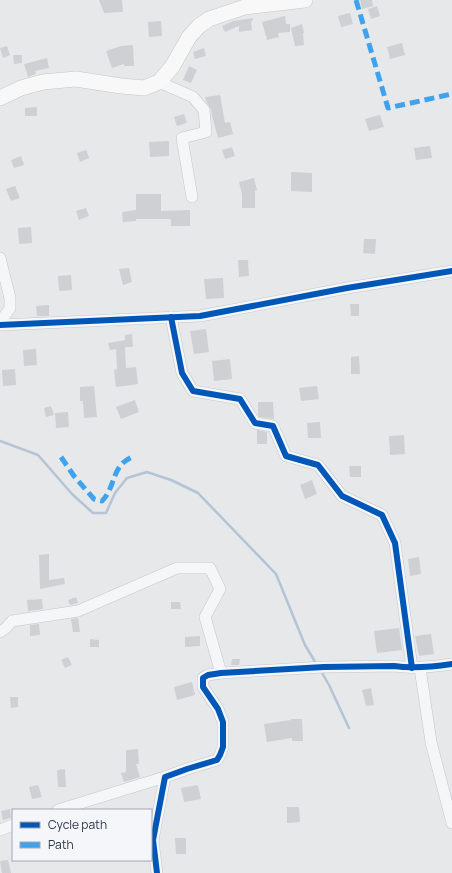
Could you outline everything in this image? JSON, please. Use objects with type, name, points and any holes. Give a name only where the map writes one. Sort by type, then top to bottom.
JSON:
[{"type":"street","points":[[0,98],[20,88],[43,82],[76,79],[144,88],[159,82],[172,67],[189,36],[199,26],[210,19],[245,7],[305,0]]},
{"type":"street","points":[[159,82],[193,97],[204,110],[206,132],[182,138],[192,197]]},
{"type":"street","points":[[0,258],[10,298],[10,308],[0,324]]},
{"type":"street","points":[[0,324],[200,316],[347,288],[452,272]]},
{"type":"street","points":[[172,317],[182,373],[193,391],[240,399],[255,423],[272,426],[286,456],[318,465],[342,496],[382,515],[395,543],[416,668],[431,742],[452,823]]},
{"type":"street","points":[[0,632],[12,621],[78,611],[177,568],[210,568],[220,589],[205,617],[221,673]]},
{"type":"street","points":[[61,809],[164,778],[187,768],[217,760],[223,747],[223,722],[218,709],[203,688],[203,678],[208,675],[324,667],[394,666],[430,668],[452,664]]},
{"type":"street","points":[[157,873],[153,840],[164,778]]},
{"type":"street","points":[[0,830],[12,825]]},
{"type":"building","points":[[99,0],[122,0],[123,12],[104,13]]},
{"type":"building","points":[[360,0],[372,0],[373,6],[362,9]]},
{"type":"building","points":[[377,6],[380,16],[371,19],[368,9]]},
{"type":"building","points":[[350,13],[353,24],[341,27],[338,16]]},
{"type":"building","points":[[285,16],[286,24],[290,24],[290,32],[278,33],[279,37],[267,40],[262,22]]},
{"type":"building","points":[[253,18],[251,21],[252,30],[239,32],[239,26],[225,32],[222,26],[233,21]]},
{"type":"building","points":[[161,21],[162,36],[149,37],[148,22]]},
{"type":"building","points":[[302,24],[304,45],[295,46],[291,28]]},
{"type":"building","points":[[402,43],[405,55],[390,59],[387,47]]},
{"type":"building","points":[[133,45],[134,66],[124,66],[124,64],[112,68],[106,51],[121,46]]},
{"type":"building","points":[[7,46],[10,55],[3,58],[0,48]]},
{"type":"building","points":[[204,48],[206,56],[195,59],[193,52]]},
{"type":"building","points":[[13,55],[22,55],[22,63],[14,64]]},
{"type":"building","points":[[47,58],[49,68],[35,71],[36,74],[28,77],[24,64]]},
{"type":"building","points":[[189,66],[197,70],[191,83],[183,80]]},
{"type":"building","points":[[220,95],[225,123],[230,122],[233,134],[218,138],[211,109],[205,97]]},
{"type":"building","points":[[37,107],[37,116],[25,116],[25,108]]},
{"type":"building","points":[[184,114],[187,123],[177,126],[174,117]]},
{"type":"building","points":[[380,115],[384,127],[369,131],[365,119]]},
{"type":"building","points":[[169,141],[169,156],[150,157],[149,142]]},
{"type":"building","points":[[430,146],[432,158],[416,160],[414,148]]},
{"type":"building","points":[[232,147],[235,156],[225,159],[222,150]]},
{"type":"building","points":[[86,150],[89,158],[80,162],[77,153]]},
{"type":"building","points":[[21,156],[24,165],[14,168],[11,160]]},
{"type":"building","points":[[291,172],[312,173],[312,192],[291,191]]},
{"type":"building","points":[[254,178],[257,190],[255,191],[255,208],[242,208],[242,194],[239,182]]},
{"type":"building","points":[[15,186],[20,198],[11,201],[6,189]]},
{"type":"building","points":[[136,194],[161,194],[161,211],[190,210],[190,226],[171,226],[171,219],[136,219],[136,221],[123,222],[122,212],[136,210]]},
{"type":"building","points":[[86,208],[89,216],[79,220],[76,211]]},
{"type":"building","points":[[31,227],[32,243],[19,244],[18,228]]},
{"type":"building","points":[[364,239],[376,239],[375,254],[363,253]]},
{"type":"building","points":[[238,260],[248,260],[249,276],[239,277]]},
{"type":"building","points":[[129,268],[132,282],[123,285],[119,269]]},
{"type":"building","points":[[71,275],[72,290],[59,291],[58,276]]},
{"type":"building","points":[[223,278],[224,298],[206,299],[204,279]]},
{"type":"building","points":[[350,304],[359,304],[359,316],[351,316]]},
{"type":"building","points":[[49,305],[49,316],[37,316],[36,306]]},
{"type":"building","points":[[206,329],[209,352],[194,354],[190,331]]},
{"type":"building","points":[[132,334],[133,347],[125,347],[126,368],[136,367],[138,384],[116,387],[114,370],[117,369],[116,349],[110,350],[108,343],[125,340],[125,335]]},
{"type":"building","points":[[36,349],[37,365],[24,366],[23,350]]},
{"type":"building","points":[[359,356],[360,374],[351,374],[351,357]]},
{"type":"building","points":[[230,359],[232,379],[214,381],[212,361]]},
{"type":"building","points":[[15,369],[16,385],[3,386],[2,370]]},
{"type":"building","points":[[94,386],[97,417],[84,418],[83,401],[80,401],[80,387]]},
{"type":"building","points":[[317,386],[319,399],[301,401],[299,388]]},
{"type":"building","points":[[135,400],[139,412],[121,419],[116,407]]},
{"type":"building","points":[[258,402],[273,402],[274,419],[259,417]]},
{"type":"building","points":[[51,406],[54,415],[46,417],[44,408]]},
{"type":"building","points":[[68,412],[69,427],[56,428],[55,413]]},
{"type":"building","points":[[320,422],[321,438],[308,438],[307,423]]},
{"type":"building","points":[[257,430],[267,432],[267,444],[257,444]]},
{"type":"building","points":[[404,435],[405,454],[390,455],[389,436]]},
{"type":"building","points":[[349,466],[361,466],[361,477],[350,477]]},
{"type":"building","points":[[312,480],[317,494],[305,499],[300,485]]},
{"type":"building","points":[[49,554],[49,580],[64,578],[65,584],[40,589],[39,555]]},
{"type":"building","points":[[419,557],[421,574],[410,576],[408,559]]},
{"type":"building","points":[[76,597],[78,603],[70,605],[68,600]]},
{"type":"building","points":[[42,599],[43,609],[28,611],[27,600]]},
{"type":"building","points":[[171,602],[180,602],[181,609],[171,609]]},
{"type":"building","points":[[78,618],[80,632],[73,632],[71,619]]},
{"type":"building","points":[[39,624],[40,635],[30,636],[30,625]]},
{"type":"building","points":[[399,628],[402,650],[377,653],[374,631]]},
{"type":"building","points":[[431,634],[434,654],[419,656],[415,636]]},
{"type":"building","points":[[200,636],[200,646],[185,647],[185,637]]},
{"type":"building","points":[[90,639],[99,640],[99,647],[90,647]]},
{"type":"building","points":[[68,657],[72,665],[65,668],[61,660]]},
{"type":"building","points":[[232,659],[240,659],[239,665],[231,665]]},
{"type":"building","points":[[192,682],[195,695],[177,700],[174,687]]},
{"type":"building","points":[[371,688],[374,705],[366,706],[362,690]]},
{"type":"building","points":[[10,697],[18,697],[18,707],[11,708]]},
{"type":"building","points":[[291,719],[302,719],[303,741],[292,741],[292,738],[267,742],[264,724]]},
{"type":"building","points":[[138,749],[139,764],[136,764],[140,777],[124,782],[121,773],[126,772],[126,750]]},
{"type":"building","points":[[65,769],[66,787],[58,787],[57,770]]},
{"type":"building","points":[[38,785],[42,797],[32,799],[29,787]]},
{"type":"building","points":[[198,785],[201,799],[184,802],[181,788]]},
{"type":"building","points":[[287,807],[299,807],[300,822],[287,823]]},
{"type":"building","points":[[10,809],[11,818],[3,820],[1,811]]},
{"type":"building","points":[[175,838],[186,838],[186,854],[176,854]]},
{"type":"building","points":[[8,860],[11,873],[2,873],[0,861]]},
{"type":"waterway","points":[[0,441],[38,455],[72,494],[93,513],[106,513],[115,493],[127,478],[147,472],[171,480],[198,493],[276,574],[305,645],[317,665]]},
{"type":"waterway","points":[[321,671],[349,728]]},
{"type":"marked path","points":[[356,0],[388,108],[452,94]]},
{"type":"marked path","points":[[61,457],[74,476],[94,499],[102,501],[110,489],[120,466],[132,457]]},
{"type":"cycle path","points":[[0,325],[200,316],[347,288],[452,271]]},
{"type":"cycle path","points":[[171,317],[182,373],[193,391],[240,399],[255,423],[273,426],[286,456],[318,465],[342,496],[382,515],[395,543],[412,668]]},
{"type":"cycle path","points":[[157,873],[153,840],[165,777],[217,760],[223,747],[223,722],[218,709],[203,687],[203,678],[208,675],[221,673],[324,667],[430,667],[452,664]]}]
